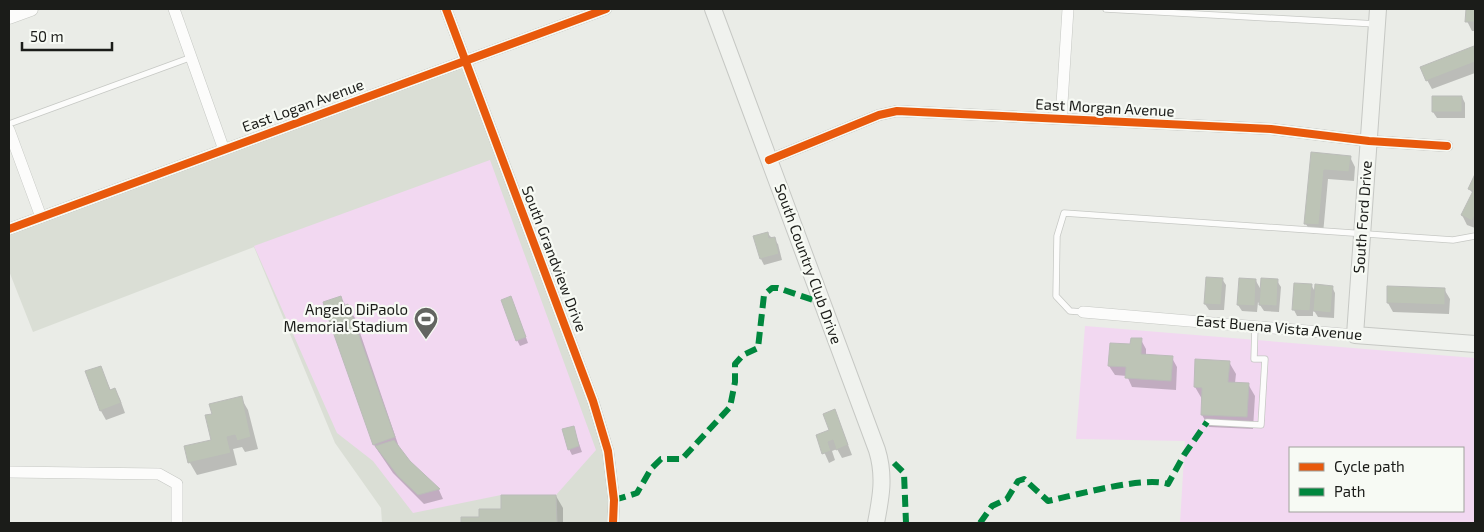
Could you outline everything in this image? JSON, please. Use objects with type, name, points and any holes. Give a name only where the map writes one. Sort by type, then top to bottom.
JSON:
[{"type":"main road","name":"South Country Club Drive","points":[[713,9],[882,468],[882,485],[876,523]]},
{"type":"main road","name":"South Ford Drive","points":[[1355,334],[1377,16]]},
{"type":"main road","name":"East Buena Vista Avenue","points":[[1355,334],[1475,344]]},
{"type":"street","points":[[9,17],[31,9]]},
{"type":"street","points":[[174,9],[224,150]]},
{"type":"street","name":"South Grandview Drive","points":[[446,9],[592,401],[608,451],[614,500],[613,523]]},
{"type":"street","name":"East Logan Avenue","points":[[9,229],[606,9]]},
{"type":"street","points":[[1060,120],[1068,9]]},
{"type":"street","name":"East Morgan Avenue","points":[[769,160],[879,115],[897,112],[1271,130],[1369,141],[1447,146]]},
{"type":"street","points":[[9,130],[41,217]]},
{"type":"street","name":"East Buena Vista Avenue","points":[[1084,312],[1355,334]]},
{"type":"street","points":[[9,472],[159,474],[177,484],[177,523]]},
{"type":"lane","points":[[1106,9],[1377,16]]},
{"type":"lane","points":[[9,124],[192,57]]},
{"type":"lane","points":[[1084,312],[1070,311],[1056,296],[1057,236],[1064,213],[1453,240],[1475,236]]},
{"type":"lane","points":[[1207,422],[1261,425],[1265,359],[1254,359],[1255,326]]},
{"type":"shaded area","points":[[465,61],[609,448],[613,523],[382,523],[381,508],[335,443],[254,247],[33,332],[9,271],[9,229]]},
{"type":"shaded area","name":"Angelo DiPaolo Memorial Stadium","points":[[490,160],[596,450],[556,495],[501,495],[413,513],[373,461],[337,433],[254,246]]},
{"type":"shaded area","points":[[1085,326],[1475,358],[1475,523],[1180,523],[1185,441],[1076,439]]},
{"type":"building","points":[[1466,9],[1475,9],[1475,22],[1465,22]]},
{"type":"building","points":[[1474,46],[1475,62],[1426,81],[1420,67]]},
{"type":"building","points":[[1432,96],[1462,96],[1462,112],[1432,112]]},
{"type":"building","points":[[1311,152],[1351,156],[1349,172],[1324,170],[1319,225],[1304,224]]},
{"type":"building","points":[[1475,174],[1475,215],[1472,221],[1461,215],[1473,191],[1468,189]]},
{"type":"building","points":[[768,232],[769,238],[775,237],[779,254],[760,259],[753,236]]},
{"type":"building","points":[[1206,277],[1223,278],[1221,305],[1204,304]]},
{"type":"building","points":[[1239,278],[1256,279],[1255,306],[1237,305]]},
{"type":"building","points":[[1261,278],[1278,279],[1277,306],[1259,305]]},
{"type":"building","points":[[1294,283],[1312,284],[1310,311],[1292,310]]},
{"type":"building","points":[[1315,284],[1333,286],[1331,313],[1313,311]]},
{"type":"building","points":[[1387,286],[1445,288],[1445,305],[1387,303]]},
{"type":"building","points":[[341,296],[344,306],[348,304],[395,437],[373,445],[323,302]]},
{"type":"building","points":[[511,296],[526,337],[516,341],[501,300]]},
{"type":"building","points":[[1131,338],[1142,338],[1141,354],[1173,356],[1171,381],[1125,378],[1126,367],[1108,366],[1110,343],[1130,344]]},
{"type":"building","points":[[1195,359],[1230,361],[1228,382],[1249,383],[1247,417],[1201,415],[1202,388],[1194,387]]},
{"type":"building","points":[[101,366],[110,390],[115,388],[121,403],[100,411],[85,371]]},
{"type":"building","points":[[242,396],[251,437],[237,441],[235,435],[227,437],[231,453],[188,463],[184,446],[211,440],[205,415],[212,414],[209,404]]},
{"type":"building","points":[[835,409],[848,445],[836,450],[833,440],[828,442],[831,451],[822,454],[816,435],[829,430],[823,414]]},
{"type":"building","points":[[574,426],[579,446],[568,450],[562,429]]},
{"type":"building","points":[[394,440],[410,461],[440,489],[418,495],[398,476],[375,446]]},
{"type":"building","points":[[501,495],[556,495],[557,523],[461,523],[461,517],[479,517],[479,509],[501,509]]},
{"type":"marked path","points":[[614,500],[637,493],[651,469],[661,459],[682,459],[730,407],[735,382],[735,364],[743,355],[758,348],[764,295],[772,288],[778,288],[822,303]]},
{"type":"marked path","points":[[980,523],[992,506],[1007,499],[1018,481],[1024,479],[1048,501],[1126,484],[1143,482],[1168,484],[1184,455],[1207,422]]},
{"type":"marked path","points":[[894,463],[904,473],[906,523]]},
{"type":"cycle path","points":[[446,9],[593,401],[608,451],[614,500],[613,523]]},
{"type":"cycle path","points":[[9,229],[606,9]]},
{"type":"cycle path","points":[[769,160],[879,115],[897,111],[1271,129],[1369,141],[1447,146]]},
{"type":"place","name":"Angelo DiPaolo Memorial Stadium","points":[[426,340]]}]
